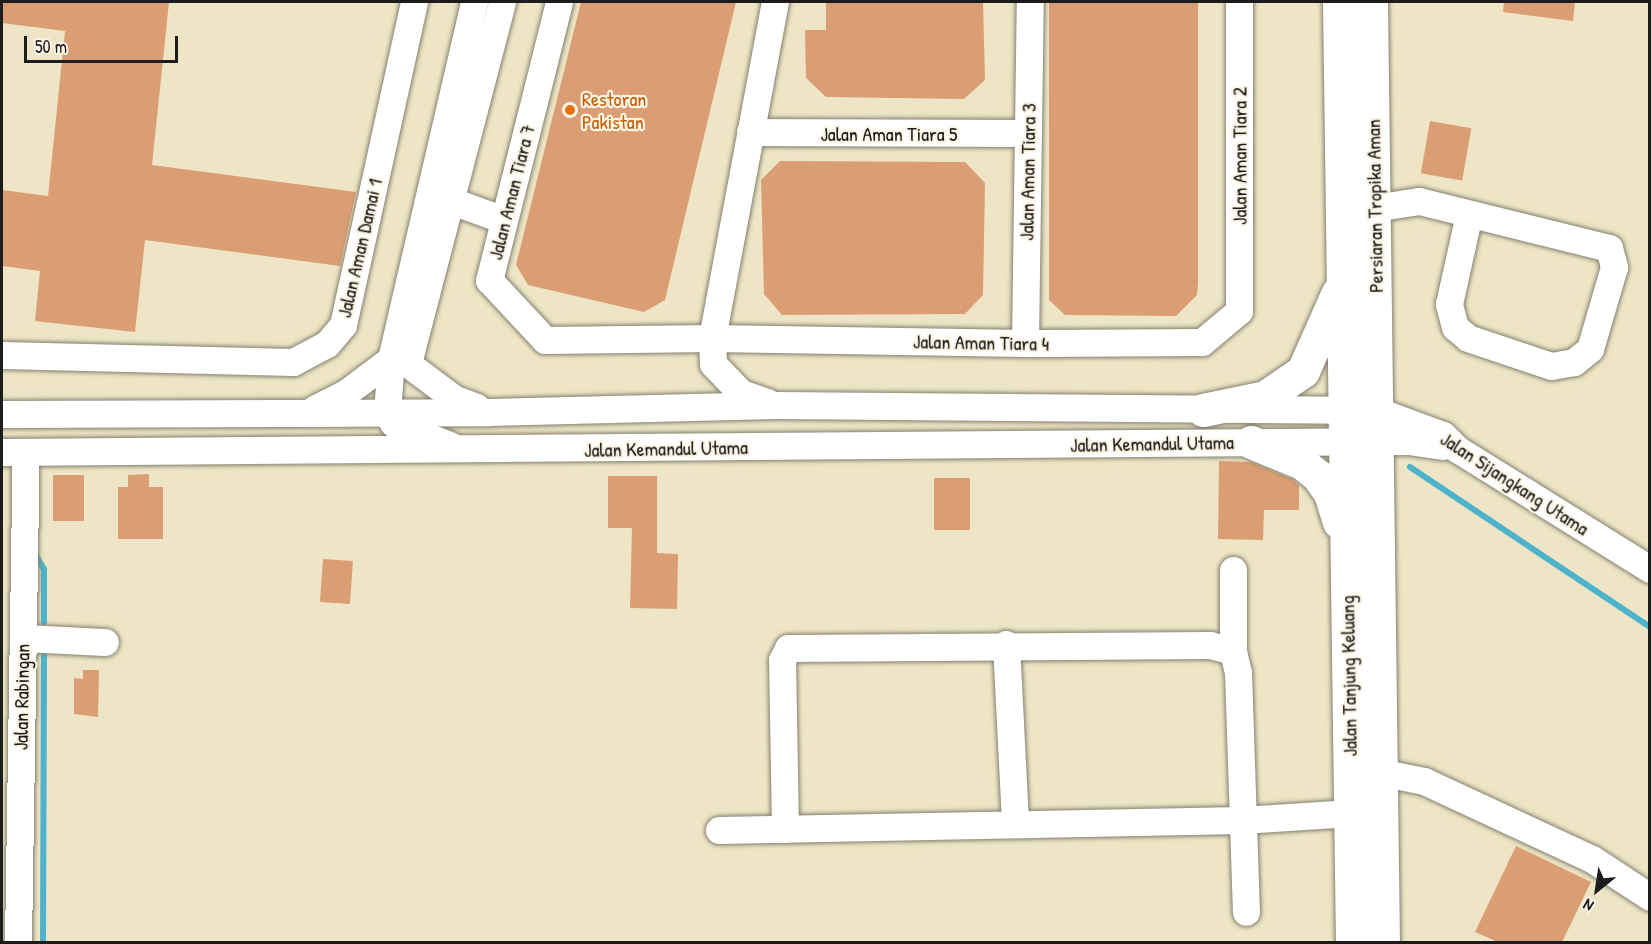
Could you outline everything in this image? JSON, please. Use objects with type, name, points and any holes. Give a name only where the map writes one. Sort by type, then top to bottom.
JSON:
[{"type":"main road","name":"Persiaran Tropika Aman","points":[[1339,2],[1344,426]]},
{"type":"main road","name":"Persiaran Tropika Aman","points":[[1371,2],[1376,426]]},
{"type":"main road","points":[[1203,410],[1265,397],[1303,372],[1342,282]]},
{"type":"main road","name":"Jalan Tanjung Keluang","points":[[1344,426],[1352,942]]},
{"type":"main road","name":"Jalan Tanjung Keluang","points":[[1376,426],[1383,942]]},
{"type":"main road","points":[[1251,442],[1302,464],[1318,476],[1330,493],[1346,541]]},
{"type":"street","name":"Jalan Aman Damai 1","points":[[2,355],[293,362],[327,344],[343,325],[414,2]]},
{"type":"street","points":[[327,451],[393,415],[399,362],[474,2]]},
{"type":"street","points":[[308,412],[399,362],[452,201],[502,2]]},
{"type":"street","name":"Jalan Aman Tiara 7","points":[[559,2],[489,280],[545,340],[712,338]]},
{"type":"street","points":[[775,2],[712,338],[713,364],[741,393],[775,405]]},
{"type":"street","name":"Jalan Aman Tiara 3","points":[[1025,343],[1030,2]]},
{"type":"street","name":"Jalan Aman Tiara 2","points":[[1239,2],[1239,311]]},
{"type":"street","name":"Jalan Aman Tiara 5","points":[[750,132],[1028,133]]},
{"type":"street","points":[[452,201],[504,220]]},
{"type":"street","points":[[1374,208],[1419,201],[1609,248],[1614,267],[1590,349],[1574,362],[1551,366],[1467,338],[1455,327],[1449,304],[1469,214]]},
{"type":"street","name":"Jalan Aman Tiara 4","points":[[712,338],[1025,343],[1202,342],[1239,311]]},
{"type":"street","points":[[399,362],[455,399],[489,412]]},
{"type":"street","name":"Jalan Kemandul Utama","points":[[2,414],[308,412],[393,415],[775,405],[1203,410],[1344,426],[1376,426]]},
{"type":"street","name":"Jalan Kemandul Utama","points":[[393,415],[466,450],[1251,442],[1344,426]]},
{"type":"street","name":"Jalan Sijangkang Utama","points":[[1376,426],[1425,426],[1457,449],[1650,569]]},
{"type":"street","points":[[14,452],[466,450]]},
{"type":"street","name":"Jalan Rabingan","points":[[14,452],[23,638],[18,942]]},
{"type":"street","points":[[1233,570],[1233,651],[1238,672],[1246,912]]},
{"type":"street","points":[[23,638],[105,642]]},
{"type":"street","points":[[784,829],[782,660],[788,648],[1006,644],[1210,645],[1233,651]]},
{"type":"street","points":[[1006,644],[1016,824]]},
{"type":"street","points":[[1379,772],[1424,781],[1592,859],[1650,897]]},
{"type":"street","points":[[719,830],[1242,820],[1351,813]]},
{"type":"building","points":[[2,2],[169,2],[152,165],[356,192],[340,266],[145,240],[135,332],[35,321],[40,271],[2,266],[2,190],[48,196],[65,31],[2,23]]},
{"type":"building","points":[[581,2],[736,2],[665,300],[644,312],[528,285],[516,265]]},
{"type":"building","points":[[826,2],[983,2],[985,80],[964,99],[826,97],[806,78],[805,30],[826,30]]},
{"type":"building","points":[[1049,2],[1198,2],[1198,283],[1197,295],[1176,316],[1065,315],[1049,300]]},
{"type":"building","points":[[1504,2],[1575,2],[1573,21],[1503,12]]},
{"type":"building","points":[[1430,121],[1471,128],[1462,180],[1421,173]]},
{"type":"building","points":[[780,161],[965,162],[985,183],[983,295],[965,314],[782,315],[764,294],[761,180]]},
{"type":"building","points":[[1219,461],[1251,462],[1292,479],[1299,485],[1299,510],[1264,510],[1263,540],[1218,539]]},
{"type":"building","points":[[149,474],[149,487],[163,487],[163,539],[118,539],[118,487],[128,487],[128,475]]},
{"type":"building","points":[[53,475],[84,475],[84,521],[53,521]]},
{"type":"building","points":[[608,476],[657,476],[657,553],[678,554],[677,609],[630,608],[632,528],[608,528]]},
{"type":"building","points":[[934,478],[970,478],[970,530],[934,530]]},
{"type":"building","points":[[323,559],[353,561],[350,604],[320,602]]},
{"type":"building","points":[[83,670],[99,670],[98,717],[74,714],[74,678],[83,679]]},
{"type":"building","points":[[1516,846],[1591,882],[1562,942],[1498,942],[1475,932]]},
{"type":"waterway","points":[[1410,467],[1650,627]]},
{"type":"waterway","points":[[34,552],[44,569],[44,622]]},
{"type":"waterway","points":[[43,942],[44,656]]},
{"type":"place","name":"Restoran Pakistan","points":[[570,110]]}]
